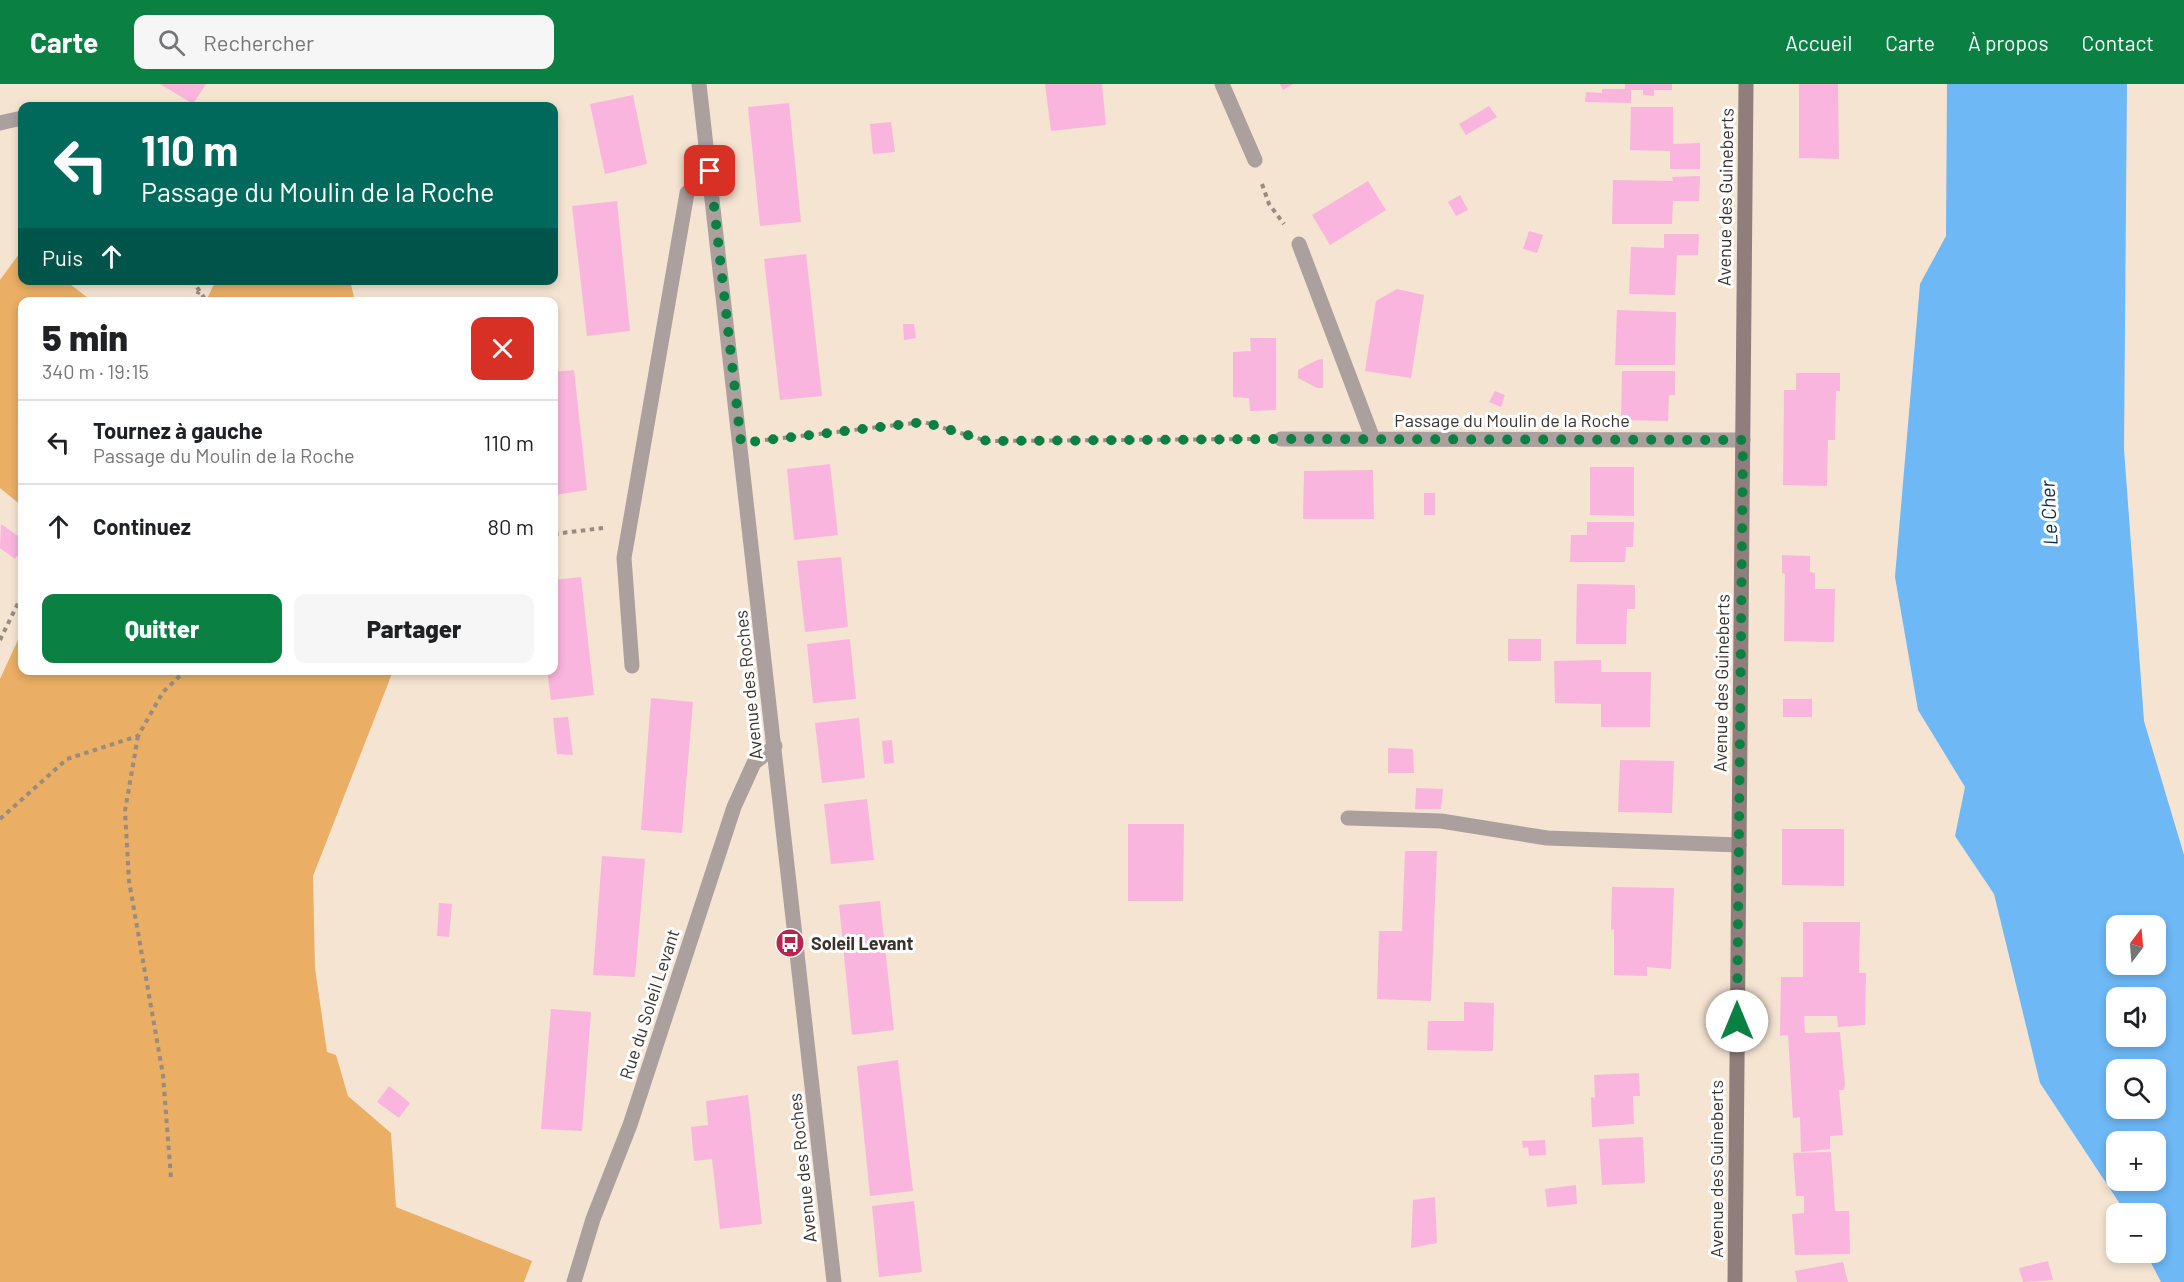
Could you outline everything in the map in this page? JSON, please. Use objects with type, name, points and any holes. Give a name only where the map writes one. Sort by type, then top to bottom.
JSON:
[{"type":"street","name":"Avenue des Roches","points":[[699,84],[834,1282]]},
{"type":"street","points":[[1222,84],[1255,160]]},
{"type":"street","name":"Avenue des Guineberts","points":[[1735,1282],[1746,84]]},
{"type":"street","points":[[0,123],[18,119]]},
{"type":"street","points":[[632,666],[624,558],[629,525],[687,193],[710,171]]},
{"type":"street","points":[[1299,244],[1373,440]]},
{"type":"street","name":"Passage du Moulin de la Roche","points":[[1281,439],[1743,440]]},
{"type":"street","name":"Rue du Soleil Levant","points":[[574,1282],[593,1219],[630,1125],[734,807],[754,763],[774,746]]},
{"type":"street","points":[[1348,818],[1441,821],[1547,838],[1739,845]]},
{"type":"path","points":[[1255,160],[1269,204],[1299,244]]},
{"type":"path","points":[[195,285],[203,297]]},
{"type":"path","points":[[196,297],[199,291]]},
{"type":"path","points":[[741,443],[924,422],[987,441],[1281,439]]},
{"type":"path","points":[[558,534],[629,525]]},
{"type":"path","points":[[0,639],[18,603]]},
{"type":"path","points":[[171,1179],[163,1074],[129,881],[125,811],[138,736],[163,692],[181,675]]},
{"type":"path","points":[[0,819],[68,759],[138,736]]},
{"type":"shaded area","points":[[18,255],[18,285],[71,285],[87,297],[18,297],[18,503],[0,488],[0,280]]},
{"type":"shaded area","points":[[214,285],[351,285],[354,297],[208,297]]},
{"type":"shaded area","points":[[18,640],[18,675],[391,675],[313,876],[315,968],[327,1052],[336,1055],[348,1096],[391,1133],[396,1207],[532,1261],[524,1282],[0,1282],[0,679]]},
{"type":"water","name":"Le Cher","points":[[1947,84],[2127,84],[2124,449],[2144,721],[2184,855],[2184,1282],[2161,1282],[2151,1263],[2166,1263],[2166,1203],[2119,1203],[2111,1191],[2166,1191],[2166,1131],[2106,1131],[2106,1183],[2040,1083],[1994,894],[1955,836],[1965,787],[1918,710],[1895,577],[1920,284],[1946,236]]},
{"type":"building","points":[[160,84],[206,84],[194,102],[190,102]]},
{"type":"building","points":[[1045,84],[1102,84],[1106,125],[1051,131]]},
{"type":"building","points":[[1280,84],[1293,84],[1283,90]]},
{"type":"building","points":[[1625,84],[1672,84],[1672,90],[1654,90],[1654,96],[1643,95],[1643,90],[1631,90],[1631,103],[1585,102],[1586,92],[1602,93],[1602,89],[1625,89]]},
{"type":"building","points":[[1799,84],[1838,84],[1839,159],[1799,158]]},
{"type":"building","points":[[633,95],[647,164],[605,174],[590,104]]},
{"type":"building","points":[[789,103],[801,222],[760,226],[748,107]]},
{"type":"building","points":[[1489,106],[1497,117],[1466,135],[1459,124]]},
{"type":"building","points":[[1631,107],[1673,107],[1673,144],[1700,143],[1700,169],[1670,169],[1670,151],[1630,150]]},
{"type":"building","points":[[891,122],[895,152],[873,154],[870,124]]},
{"type":"building","points":[[1700,176],[1699,201],[1673,201],[1672,224],[1612,224],[1613,180],[1673,181],[1672,177]]},
{"type":"building","points":[[1368,181],[1386,210],[1330,245],[1312,215]]},
{"type":"building","points":[[1460,195],[1468,210],[1456,216],[1448,202]]},
{"type":"building","points":[[617,201],[630,331],[587,336],[572,206]]},
{"type":"building","points":[[1529,231],[1543,235],[1537,253],[1523,249]]},
{"type":"building","points":[[1664,234],[1699,234],[1698,255],[1677,255],[1675,295],[1629,294],[1631,247],[1664,248]]},
{"type":"building","points":[[806,254],[822,396],[780,400],[764,259]]},
{"type":"building","points":[[1397,289],[1424,295],[1411,378],[1365,371],[1376,301]]},
{"type":"building","points":[[1617,310],[1676,312],[1675,365],[1615,365]]},
{"type":"building","points":[[903,324],[914,324],[916,338],[904,340]]},
{"type":"building","points":[[1250,338],[1276,338],[1276,410],[1250,411],[1249,398],[1233,397],[1233,352],[1251,351]]},
{"type":"building","points":[[1323,359],[1323,388],[1317,388],[1298,378],[1298,370]]},
{"type":"building","points":[[574,370],[587,490],[558,494],[558,372]]},
{"type":"building","points":[[1622,371],[1675,371],[1675,395],[1669,395],[1668,421],[1621,420]]},
{"type":"building","points":[[1796,373],[1840,373],[1840,391],[1836,391],[1835,440],[1828,440],[1827,486],[1783,485],[1784,390],[1796,390]]},
{"type":"building","points":[[1495,391],[1505,395],[1501,407],[1489,402]]},
{"type":"building","points":[[830,464],[838,535],[794,540],[787,469]]},
{"type":"building","points":[[1590,467],[1634,467],[1634,516],[1590,515]]},
{"type":"building","points":[[1373,470],[1374,519],[1303,519],[1304,471]]},
{"type":"building","points":[[1424,493],[1435,493],[1435,515],[1424,515]]},
{"type":"building","points":[[1587,522],[1634,522],[1633,547],[1626,547],[1625,562],[1570,562],[1571,535],[1587,535]]},
{"type":"building","points":[[1,524],[18,536],[18,555],[15,559],[0,548]]},
{"type":"building","points":[[1782,555],[1810,556],[1810,572],[1815,573],[1815,589],[1835,589],[1834,642],[1784,641],[1785,574],[1782,573]]},
{"type":"building","points":[[841,557],[848,627],[805,632],[797,561]]},
{"type":"building","points":[[581,577],[594,695],[551,700],[548,675],[558,675],[558,580]]},
{"type":"building","points":[[1577,584],[1635,585],[1635,609],[1627,609],[1626,644],[1576,644]]},
{"type":"building","points":[[850,639],[856,699],[813,703],[807,644]]},
{"type":"building","points":[[1508,639],[1541,639],[1541,661],[1508,661]]},
{"type":"building","points":[[1601,660],[1601,672],[1651,672],[1650,727],[1601,727],[1601,704],[1555,703],[1554,661]]},
{"type":"building","points":[[651,698],[693,702],[682,833],[641,830]]},
{"type":"building","points":[[1783,699],[1812,699],[1812,717],[1783,717]]},
{"type":"building","points":[[568,717],[573,755],[557,754],[553,718]]},
{"type":"building","points":[[859,718],[865,778],[822,783],[815,723]]},
{"type":"building","points":[[892,740],[894,763],[884,764],[882,741]]},
{"type":"building","points":[[1388,748],[1413,749],[1414,773],[1388,773]]},
{"type":"building","points":[[1620,760],[1674,761],[1672,813],[1618,812]]},
{"type":"building","points":[[1416,788],[1443,789],[1441,809],[1415,809]]},
{"type":"building","points":[[867,799],[874,860],[831,864],[824,804]]},
{"type":"building","points":[[1128,824],[1184,824],[1183,901],[1128,901]]},
{"type":"building","points":[[1782,829],[1844,829],[1844,886],[1782,885]]},
{"type":"building","points":[[1405,851],[1437,851],[1431,1001],[1377,999],[1379,931],[1402,931]]},
{"type":"building","points":[[602,856],[645,859],[635,977],[593,975]]},
{"type":"building","points":[[1612,887],[1674,888],[1671,969],[1647,967],[1647,976],[1614,975],[1614,929],[1611,930]]},
{"type":"building","points":[[880,901],[894,1030],[852,1035],[839,905]]},
{"type":"building","points":[[439,903],[452,904],[449,937],[437,936]]},
{"type":"building","points":[[1803,922],[1860,922],[1859,973],[1866,973],[1865,1025],[1838,1027],[1837,1016],[1804,1016],[1805,1033],[1840,1032],[1845,1084],[1844,1090],[1839,1090],[1843,1135],[1830,1136],[1830,1149],[1801,1152],[1800,1117],[1793,1118],[1788,1035],[1780,1036],[1781,977],[1803,977]]},
{"type":"building","points":[[1464,1002],[1494,1003],[1493,1051],[1427,1050],[1428,1021],[1464,1021]]},
{"type":"building","points":[[551,1009],[591,1012],[582,1131],[541,1129]]},
{"type":"building","points":[[898,1060],[913,1191],[870,1196],[857,1066]]},
{"type":"building","points":[[1639,1073],[1640,1096],[1633,1096],[1634,1124],[1592,1127],[1591,1097],[1595,1098],[1594,1075]]},
{"type":"building","points":[[389,1086],[410,1103],[399,1118],[377,1102]]},
{"type":"building","points":[[748,1095],[762,1224],[720,1229],[712,1159],[694,1161],[691,1127],[708,1125],[706,1101]]},
{"type":"building","points":[[1643,1137],[1645,1183],[1602,1185],[1599,1139]]},
{"type":"building","points":[[1545,1140],[1546,1155],[1529,1156],[1528,1147],[1523,1148],[1522,1141]]},
{"type":"building","points":[[1831,1152],[1835,1211],[1849,1211],[1850,1254],[1795,1255],[1792,1214],[1804,1213],[1804,1196],[1796,1196],[1793,1153]]},
{"type":"building","points":[[1576,1185],[1577,1204],[1547,1207],[1545,1189]]},
{"type":"building","points":[[1435,1197],[1437,1243],[1411,1248],[1413,1200]]},
{"type":"building","points":[[914,1201],[922,1272],[879,1277],[872,1206]]},
{"type":"building","points":[[2048,1261],[2053,1280],[2023,1282],[2019,1268]]},
{"type":"building","points":[[1843,1262],[1848,1282],[1797,1282],[1795,1271]]},
{"type":"place","name":"Soleil Levant","points":[[790,943]]},
{"type":"route","points":[[710,171],[741,443],[924,422],[987,441],[1743,440],[1737,1021]]}]
